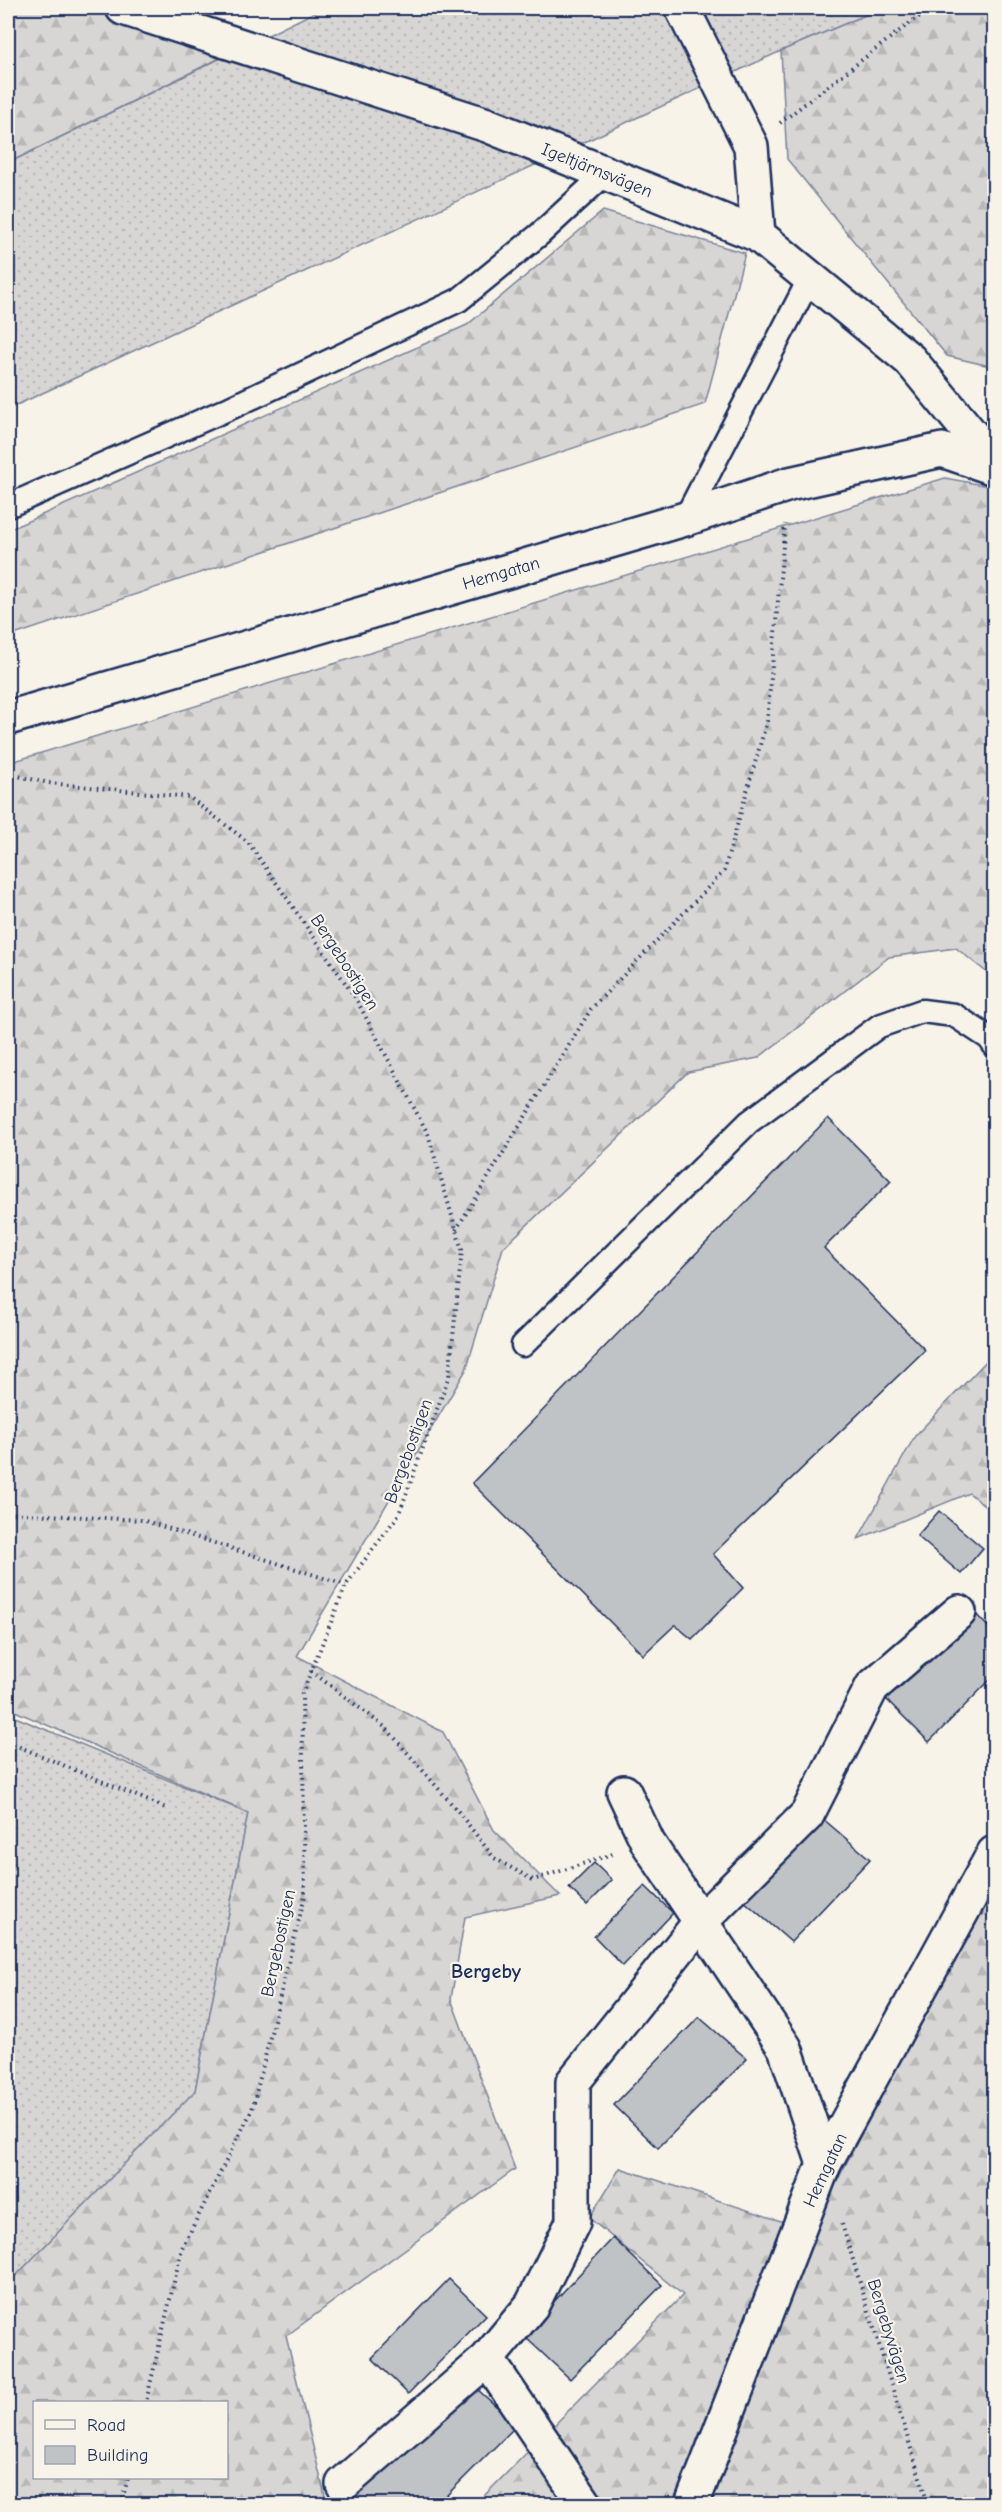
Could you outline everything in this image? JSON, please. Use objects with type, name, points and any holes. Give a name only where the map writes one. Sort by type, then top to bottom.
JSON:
[{"type":"street","name":"Igeltjärnsvägen","points":[[123,8],[488,125],[758,235],[910,360],[994,462]]},
{"type":"street","points":[[682,8],[751,146],[758,235]]},
{"type":"street","name":"Hemgatan","points":[[8,718],[685,519],[789,484],[942,450],[994,468]]},
{"type":"street","points":[[343,2484],[487,2359],[532,2305],[573,2222],[573,2082],[701,1921],[807,1815],[872,1687],[959,1612]]},
{"type":"street","points":[[624,1792],[648,1842],[785,2048],[824,2164]]},
{"type":"street","name":"Hemgatan","points":[[693,2505],[824,2164],[994,1853]]},
{"type":"street","points":[[487,2359],[585,2505]]},
{"type":"lane","points":[[8,506],[230,408],[459,300],[540,234],[606,173]]},
{"type":"lane","points":[[685,519],[810,278]]},
{"type":"lane","points":[[523,1345],[749,1122],[879,1026],[922,1011],[954,1015],[989,1038],[994,1045]]},
{"type":"path","points":[[751,146],[915,19],[936,8]]},
{"type":"path","points":[[456,1230],[591,1009],[724,871],[767,721],[789,484]]},
{"type":"path","name":"Bergebostigen","points":[[8,774],[50,783],[189,797],[248,842],[355,997],[428,1134],[462,1250],[450,1376],[399,1514],[346,1585],[302,1694],[304,1895],[252,2110],[182,2248],[146,2401]]},
{"type":"path","points":[[8,1513],[142,1520],[346,1585]]},
{"type":"path","points":[[311,1671],[386,1728],[457,1809],[495,1858],[533,1880],[648,1842]]},
{"type":"path","points":[[8,1742],[168,1809]]},
{"type":"path","name":"Bergebyvägen","points":[[842,2221],[928,2505]]},
{"type":"path","points":[[122,2505],[128,2479]]},
{"type":"green space","points":[[8,8],[102,8],[220,58],[8,163]]},
{"type":"green space","points":[[323,8],[882,8],[781,51],[8,409],[8,163]]},
{"type":"green space","points":[[882,8],[994,8],[994,367],[947,356],[787,159],[781,51]]},
{"type":"green space","points":[[603,211],[745,253],[705,404],[8,637],[8,530],[467,325]]},
{"type":"green space","points":[[945,478],[994,487],[994,978],[956,948],[889,957],[758,1058],[688,1072],[503,1248],[466,1370],[297,1656],[443,1732],[494,1830],[560,1896],[465,1917],[451,1999],[515,2169],[286,2336],[327,2504],[8,2504],[8,2284],[195,2091],[248,1813],[8,1708],[8,763]]},
{"type":"green space","points":[[994,1353],[994,1513],[969,1493],[858,1539],[915,1436]]},
{"type":"green space","points":[[8,1714],[248,1813],[195,2091],[8,2284]]},
{"type":"green space","points":[[994,1880],[994,2504],[476,2504],[683,2295],[589,2218],[620,2168],[811,2231]]},
{"type":"building","points":[[828,1118],[891,1181],[824,1248],[925,1350],[713,1554],[743,1588],[692,1639],[675,1625],[643,1655],[472,1483]]},
{"type":"building","points":[[939,1511],[983,1548],[961,1574],[917,1536]]},
{"type":"building","points":[[973,1611],[994,1633],[994,1676],[929,1742],[885,1698]]},
{"type":"building","points":[[822,1818],[870,1859],[791,1942],[743,1900]]},
{"type":"building","points":[[594,1863],[612,1880],[587,1905],[569,1888]]},
{"type":"building","points":[[645,1886],[673,1913],[623,1966],[594,1936]]},
{"type":"building","points":[[699,2017],[747,2059],[658,2148],[614,2105]]},
{"type":"building","points":[[613,2238],[662,2285],[570,2379],[523,2335]]},
{"type":"building","points":[[449,2279],[486,2315],[408,2394],[372,2358]]},
{"type":"building","points":[[467,2380],[517,2425],[438,2504],[356,2504],[352,2500]]},
{"type":"district","name":"Bergeby","points":[[486,1971]]}]
